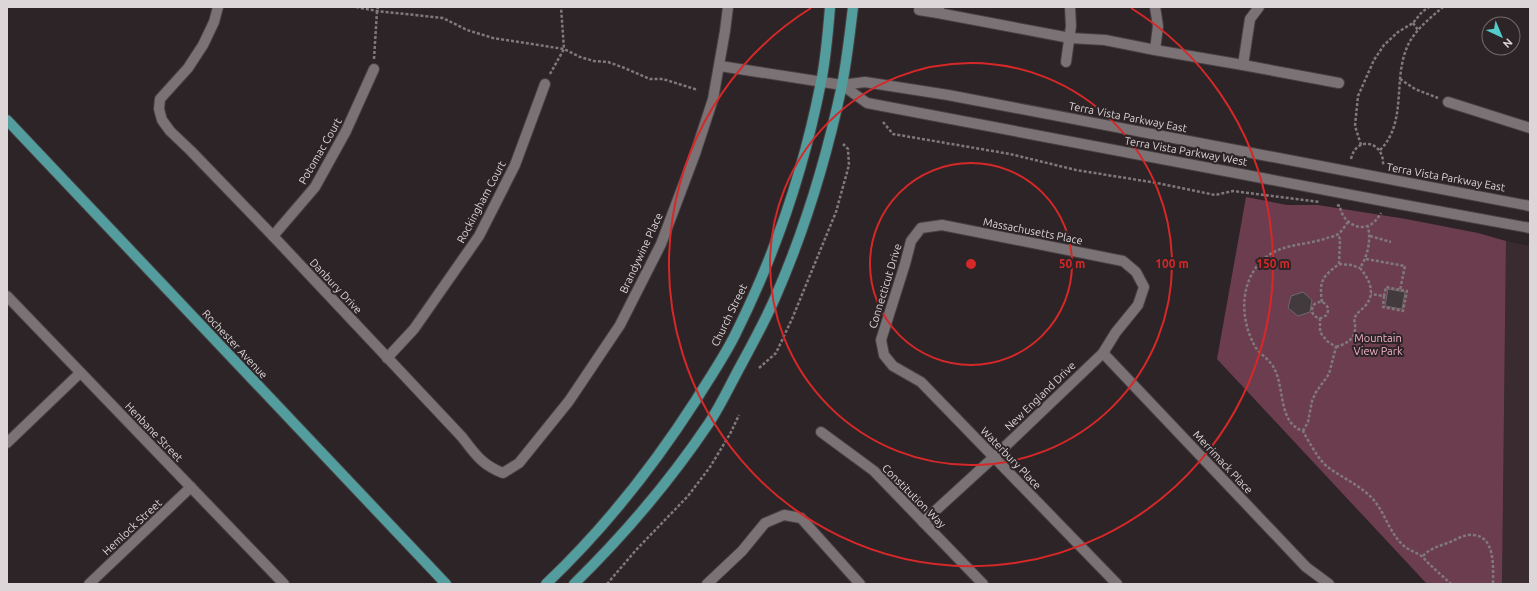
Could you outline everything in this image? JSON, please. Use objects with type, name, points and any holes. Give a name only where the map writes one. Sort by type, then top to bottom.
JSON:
[{"type":"main road","name":"Church Street","points":[[546,584],[613,514],[667,445],[710,378],[734,336],[774,245],[807,145],[821,82],[830,7]]},
{"type":"main road","points":[[574,584],[653,498],[710,421],[775,298],[810,204],[826,150],[842,85],[853,7]]},
{"type":"main road","name":"Rochester Avenue","points":[[7,120],[446,584]]},
{"type":"street","name":"Danbury Drive","points":[[218,7],[214,22],[203,45],[188,68],[160,99],[159,109],[162,120],[170,131],[274,236],[462,437],[480,460],[491,468],[503,473]]},
{"type":"street","name":"Brandywine Place","points":[[503,473],[519,463],[569,401],[620,324],[661,244],[695,154],[713,99],[720,66],[728,7]]},
{"type":"street","points":[[1066,62],[1071,26],[1070,7]]},
{"type":"street","points":[[1155,7],[1158,26],[1155,50]]},
{"type":"street","points":[[1243,65],[1250,19],[1259,7]]},
{"type":"street","points":[[919,10],[938,10],[1070,38],[1105,40],[1339,83]]},
{"type":"street","name":"Terra Vista Parkway East","points":[[720,66],[842,85],[864,82],[948,95],[1530,206]]},
{"type":"street","name":"Potomac Court","points":[[274,236],[315,187],[346,131],[374,69]]},
{"type":"street","name":"Rockingham Court","points":[[387,358],[414,329],[479,236],[515,165],[545,84]]},
{"type":"street","name":"Terra Vista Parkway West","points":[[842,85],[867,103],[1530,228]]},
{"type":"street","points":[[1448,102],[1530,128]]},
{"type":"street","name":"Massachusetts Place","points":[[921,228],[942,225],[1123,261],[1136,272]]},
{"type":"street","name":"Connecticut Drive","points":[[884,355],[881,340],[911,241],[921,228]]},
{"type":"street","name":"New England Drive","points":[[923,522],[994,457],[1102,353],[1116,332],[1138,305],[1144,287],[1136,272]]},
{"type":"street","name":"Henbane Street","points":[[7,296],[284,584]]},
{"type":"street","name":"Merrimack Place","points":[[1102,353],[1306,567],[1329,584]]},
{"type":"street","name":"Waterbury Place","points":[[884,355],[893,366],[921,382],[1117,584]]},
{"type":"street","points":[[7,443],[80,373]]},
{"type":"street","name":"Constitution Way","points":[[821,432],[874,472],[983,584]]},
{"type":"street","name":"Hemlock Street","points":[[88,584],[191,487]]},
{"type":"street","points":[[707,584],[742,551],[765,523],[784,515],[801,518],[860,584]]},
{"type":"path","points":[[356,7],[377,11],[443,18],[467,30],[493,38],[564,49],[580,57],[594,61],[608,62],[650,79],[663,79],[698,90]]},
{"type":"path","points":[[374,69],[378,7]]},
{"type":"path","points":[[545,84],[564,49],[561,7]]},
{"type":"path","points":[[1361,145],[1355,126],[1358,96],[1364,80],[1374,60],[1384,45],[1398,32],[1413,23],[1422,12],[1429,7]]},
{"type":"path","points":[[1380,150],[1391,137],[1395,124],[1399,108],[1400,79],[1404,55],[1408,44],[1418,30],[1443,7]]},
{"type":"path","points":[[1413,23],[1418,30]]},
{"type":"path","points":[[1400,79],[1416,89],[1448,102]]},
{"type":"path","points":[[883,122],[893,134],[1010,154],[1076,170],[1215,195],[1233,191],[1324,203]]},
{"type":"path","points":[[759,368],[776,353],[792,319],[836,212],[849,165],[848,149],[843,144]]},
{"type":"path","points":[[1351,159],[1352,152],[1356,148],[1361,145],[1372,145],[1380,150],[1383,155],[1383,166]]},
{"type":"path","points":[[1332,204],[1340,206],[1343,218],[1348,222],[1361,227],[1368,226],[1374,222],[1381,213]]},
{"type":"path","points":[[1348,222],[1338,235],[1312,243],[1282,247],[1268,256],[1257,266],[1248,283],[1244,296],[1244,319],[1257,349],[1274,367],[1279,382],[1284,412],[1288,418],[1297,429],[1303,431],[1325,464],[1362,488],[1373,499],[1399,541],[1412,552],[1423,556],[1426,561],[1451,584]]},
{"type":"path","points":[[1360,268],[1366,259],[1370,236],[1368,226]]},
{"type":"path","points":[[1338,235],[1340,239],[1338,264]]},
{"type":"path","points":[[1370,236],[1391,242]]},
{"type":"path","points":[[1366,259],[1405,266],[1400,290]]},
{"type":"path","points":[[1320,318],[1325,316],[1328,312],[1328,307],[1322,302],[1321,283],[1328,272],[1338,264],[1351,264],[1360,268],[1371,284],[1371,294],[1367,304],[1356,314],[1354,319],[1356,327],[1353,338],[1336,347]]},
{"type":"path","points":[[1386,287],[1400,290],[1407,291],[1403,311],[1383,307],[1386,287]]},
{"type":"path","points":[[1371,294],[1384,296]]},
{"type":"path","points":[[1320,318],[1315,316],[1312,309],[1315,304],[1322,302]]},
{"type":"path","points":[[1320,318],[1320,332],[1327,341],[1336,347]]},
{"type":"path","points":[[1303,431],[1308,422],[1312,400],[1329,374],[1336,347]]},
{"type":"path","points":[[607,584],[636,550],[688,496],[710,467],[730,434],[739,415]]},
{"type":"path","points":[[1423,556],[1428,550],[1465,536],[1475,535],[1483,539],[1490,547],[1492,554],[1493,584]]},
{"type":"shaded area","points":[[1506,241],[1530,246],[1530,584],[1502,584]]},
{"type":"green space","name":"Mountain View Park","points":[[1246,197],[1287,205],[1318,205],[1406,219],[1478,233],[1506,241],[1502,584],[1427,584],[1217,359]]},
{"type":"building","points":[[1388,289],[1405,292],[1402,309],[1385,306]]},
{"type":"building","points":[[1303,292],[1312,300],[1310,312],[1298,316],[1288,308],[1291,296]]}]
